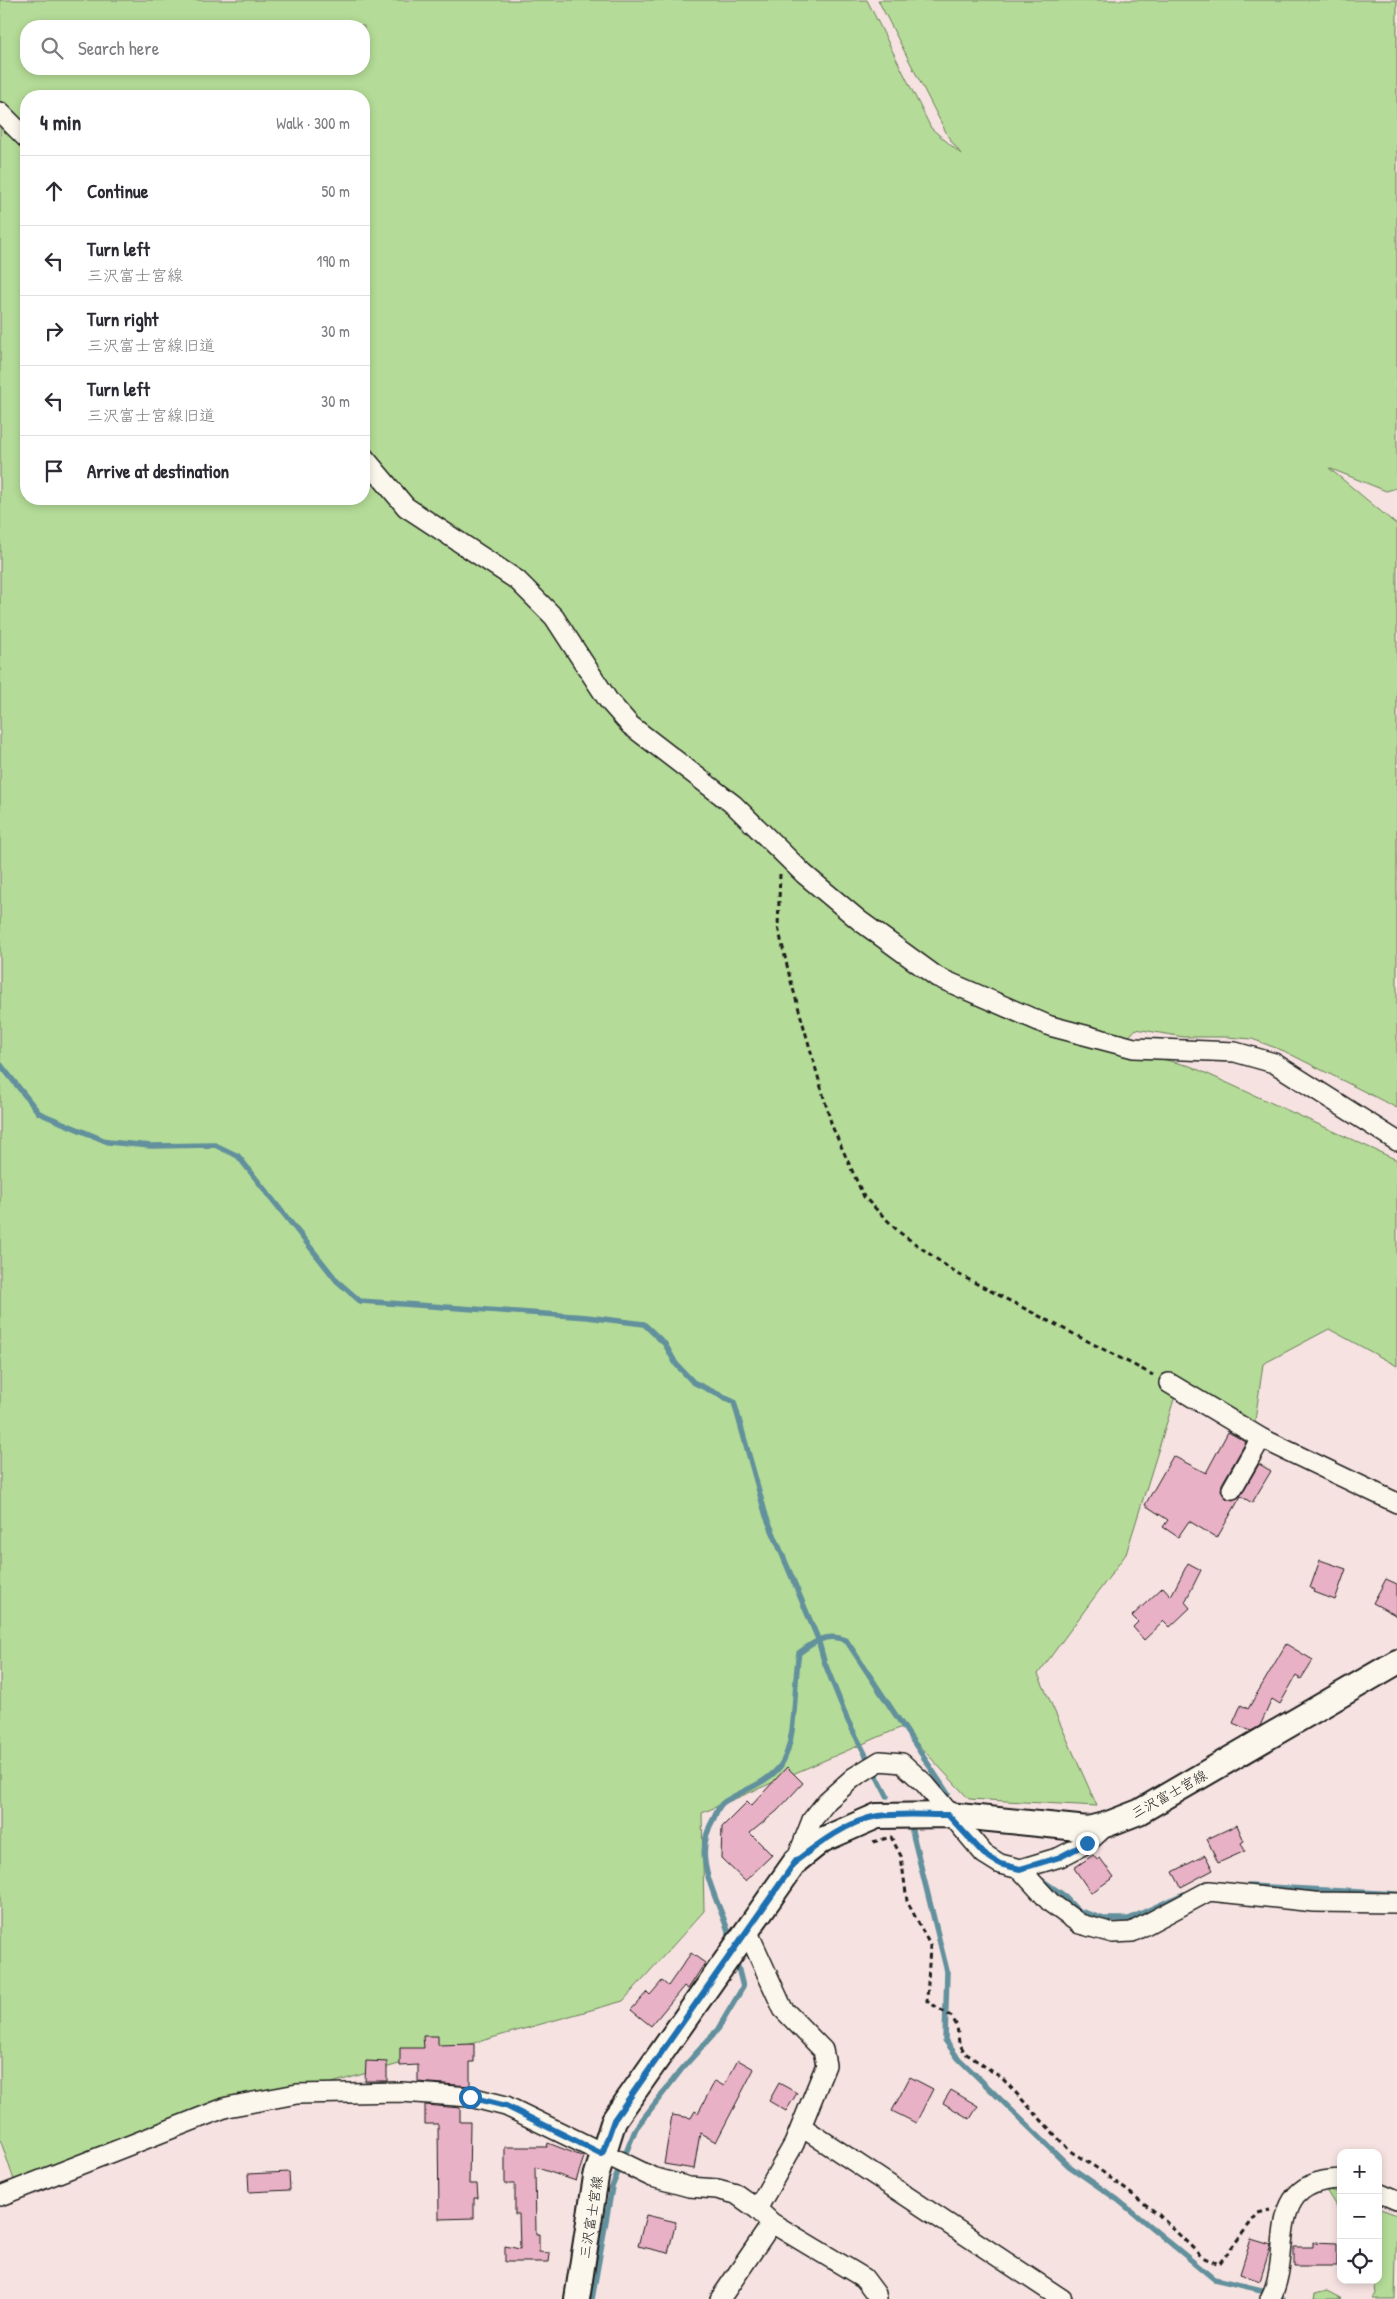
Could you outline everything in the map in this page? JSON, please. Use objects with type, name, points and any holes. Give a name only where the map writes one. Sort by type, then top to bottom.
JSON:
[{"type":"main road","name":"三沢富士宮線","points":[[577,2299],[596,2177],[605,2156],[614,2120],[796,1861],[822,1840],[877,1816],[948,1815],[1088,1829],[1108,1824],[1139,1812],[1397,1662]]},
{"type":"street","points":[[0,112],[20,132]]},
{"type":"street","points":[[370,464],[406,507],[517,580],[554,617],[608,700],[630,725],[734,805],[780,851],[860,922],[937,977],[1050,1026],[1124,1046],[1235,1052],[1274,1063],[1397,1141]]},
{"type":"street","points":[[1169,1383],[1261,1438],[1397,1503]]},
{"type":"street","points":[[1232,1489],[1261,1438]]},
{"type":"street","points":[[796,1861],[812,1820],[827,1801],[860,1774],[880,1761],[902,1763],[925,1784],[948,1815],[984,1854],[1000,1864],[1020,1869],[1067,1853],[1087,1843],[1108,1824]]},
{"type":"street","points":[[1020,1869],[1051,1903],[1080,1924],[1113,1933],[1132,1932],[1209,1891],[1314,1902],[1397,1903]]},
{"type":"street","points":[[744,1934],[783,2009],[823,2050],[826,2065],[802,2128],[757,2209]]},
{"type":"street","points":[[0,2196],[227,2107],[297,2094],[402,2092],[470,2097],[506,2106],[605,2156],[664,2182],[689,2187],[717,2189],[736,2194],[772,2223],[864,2278],[876,2294],[877,2299]]},
{"type":"street","points":[[802,2128],[1062,2299]]},
{"type":"street","points":[[1274,2292],[1284,2220],[1295,2195],[1311,2184],[1325,2179],[1337,2179]]},
{"type":"street","points":[[1382,2194],[1397,2200]]},
{"type":"street","points":[[720,2299],[772,2223]]},
{"type":"path","points":[[780,851],[778,927],[790,978],[832,1126],[864,1197],[899,1232],[956,1274],[1169,1383]]},
{"type":"path","points":[[872,1842],[891,1837],[901,1856],[907,1901],[930,1945],[927,2000],[952,2017],[957,2026],[959,2043],[965,2053],[1002,2078],[1070,2152],[1100,2170],[1158,2214],[1202,2257],[1219,2264],[1258,2213],[1273,2210],[1284,2220]]},
{"type":"green space","points":[[0,0],[867,0],[931,128],[961,154],[949,138],[878,0],[1397,0],[1397,488],[1386,491],[1329,468],[1397,525],[1397,1108],[1284,1051],[1252,1039],[1184,1037],[1136,1029],[1118,1048],[1190,1066],[1397,1160],[1397,1366],[1329,1329],[1263,1364],[1254,1428],[1180,1380],[1126,1554],[1038,1674],[1097,1806],[969,1799],[902,1727],[702,1813],[704,1911],[623,2001],[282,2097],[14,2180],[0,2139]]},
{"type":"green space","points":[[1324,2187],[1337,2192],[1337,2208]]},
{"type":"green space","points":[[1382,2209],[1397,2215],[1395,2299],[1372,2299],[1376,2294],[1375,2284],[1382,2284]]},
{"type":"green space","points":[[1327,2291],[1342,2299],[1314,2299],[1315,2294]]},
{"type":"building","points":[[1228,1432],[1246,1442],[1222,1484],[1221,1490],[1226,1498],[1233,1500],[1241,1495],[1259,1464],[1271,1471],[1252,1503],[1241,1496],[1217,1538],[1189,1521],[1178,1537],[1163,1527],[1168,1520],[1145,1505],[1173,1456],[1206,1473]]},
{"type":"building","points":[[1320,1560],[1346,1569],[1335,1600],[1314,1592],[1315,1590],[1310,1588]]},
{"type":"building","points":[[1188,1563],[1201,1570],[1185,1602],[1190,1608],[1170,1627],[1164,1621],[1144,1640],[1133,1627],[1138,1622],[1132,1616],[1163,1587],[1171,1596]]},
{"type":"building","points":[[1386,1579],[1397,1584],[1397,1616],[1373,1603]]},
{"type":"building","points":[[1286,1644],[1313,1660],[1301,1679],[1296,1676],[1280,1704],[1272,1699],[1260,1726],[1251,1731],[1233,1723],[1241,1705],[1248,1709]]},
{"type":"building","points":[[787,1767],[803,1783],[777,1811],[750,1833],[772,1855],[745,1881],[721,1858],[722,1827],[747,1802],[751,1806]]},
{"type":"building","points":[[1237,1825],[1244,1841],[1241,1843],[1245,1851],[1218,1863],[1207,1839]]},
{"type":"building","points":[[1093,1855],[1097,1860],[1100,1858],[1114,1877],[1091,1893],[1074,1868]]},
{"type":"building","points":[[1205,1855],[1213,1870],[1181,1887],[1173,1872]]},
{"type":"building","points":[[691,1953],[705,1963],[688,1989],[684,1986],[651,2026],[631,2010],[647,1992],[650,1995],[662,1981],[668,1986]]},
{"type":"building","points":[[423,2036],[438,2036],[438,2045],[474,2044],[474,2062],[470,2062],[470,2086],[418,2082],[418,2065],[400,2066],[400,2048],[424,2048]]},
{"type":"building","points":[[738,2060],[754,2069],[716,2142],[700,2133],[694,2169],[664,2164],[672,2115],[691,2118],[695,2111],[698,2113],[715,2081],[724,2086]]},
{"type":"building","points":[[366,2061],[387,2062],[387,2081],[365,2081]]},
{"type":"building","points":[[910,2077],[933,2089],[916,2123],[892,2111]]},
{"type":"building","points":[[779,2083],[797,2093],[786,2111],[769,2101]]},
{"type":"building","points":[[951,2090],[978,2106],[970,2119],[943,2103]]},
{"type":"building","points":[[425,2105],[460,2108],[460,2122],[470,2122],[469,2184],[477,2184],[478,2198],[474,2198],[474,2218],[439,2219],[438,2124],[425,2124]]},
{"type":"building","points":[[548,2143],[584,2157],[576,2181],[535,2167],[536,2234],[539,2234],[539,2252],[550,2253],[549,2262],[505,2262],[505,2246],[520,2249],[519,2214],[515,2214],[515,2184],[505,2184],[505,2147],[547,2147]]},
{"type":"building","points":[[289,2172],[290,2190],[249,2192],[248,2174]]},
{"type":"building","points":[[646,2215],[676,2222],[668,2253],[638,2246]]},
{"type":"building","points":[[1251,2239],[1271,2245],[1260,2281],[1240,2274]]},
{"type":"building","points":[[1313,2242],[1337,2243],[1337,2266],[1294,2266],[1294,2247],[1313,2247]]},
{"type":"waterway","points":[[0,1064],[39,1113],[108,1142],[151,1146],[215,1145],[238,1156],[337,1281],[360,1301],[587,1317],[644,1324],[665,1344],[676,1364],[693,1382],[734,1402],[766,1516],[818,1639],[824,1661],[848,1721],[887,1796]]},
{"type":"waterway","points":[[731,1941],[705,1865],[704,1850],[707,1834],[722,1803],[762,1782],[781,1765],[786,1754],[793,1726],[799,1653],[810,1645],[821,1639],[833,1637],[846,1640],[948,1794]]},
{"type":"waterway","points":[[912,1831],[947,1971],[945,2040],[958,2058],[1069,2166],[1118,2200],[1214,2279],[1266,2291],[1283,2299]]},
{"type":"waterway","points":[[1040,1879],[1062,1894],[1077,1910],[1104,1919],[1129,1919],[1184,1894]]},
{"type":"waterway","points":[[1249,1886],[1397,1894]]},
{"type":"waterway","points":[[592,2299],[612,2187],[636,2128],[681,2070],[718,2029],[743,1987],[736,1959]]},
{"type":"route","points":[[470,2097],[506,2106],[602,2154],[614,2120],[796,1861],[822,1840],[853,1825],[877,1816],[948,1815],[984,1854],[1000,1864],[1020,1869],[1060,1857],[1087,1843]]}]
